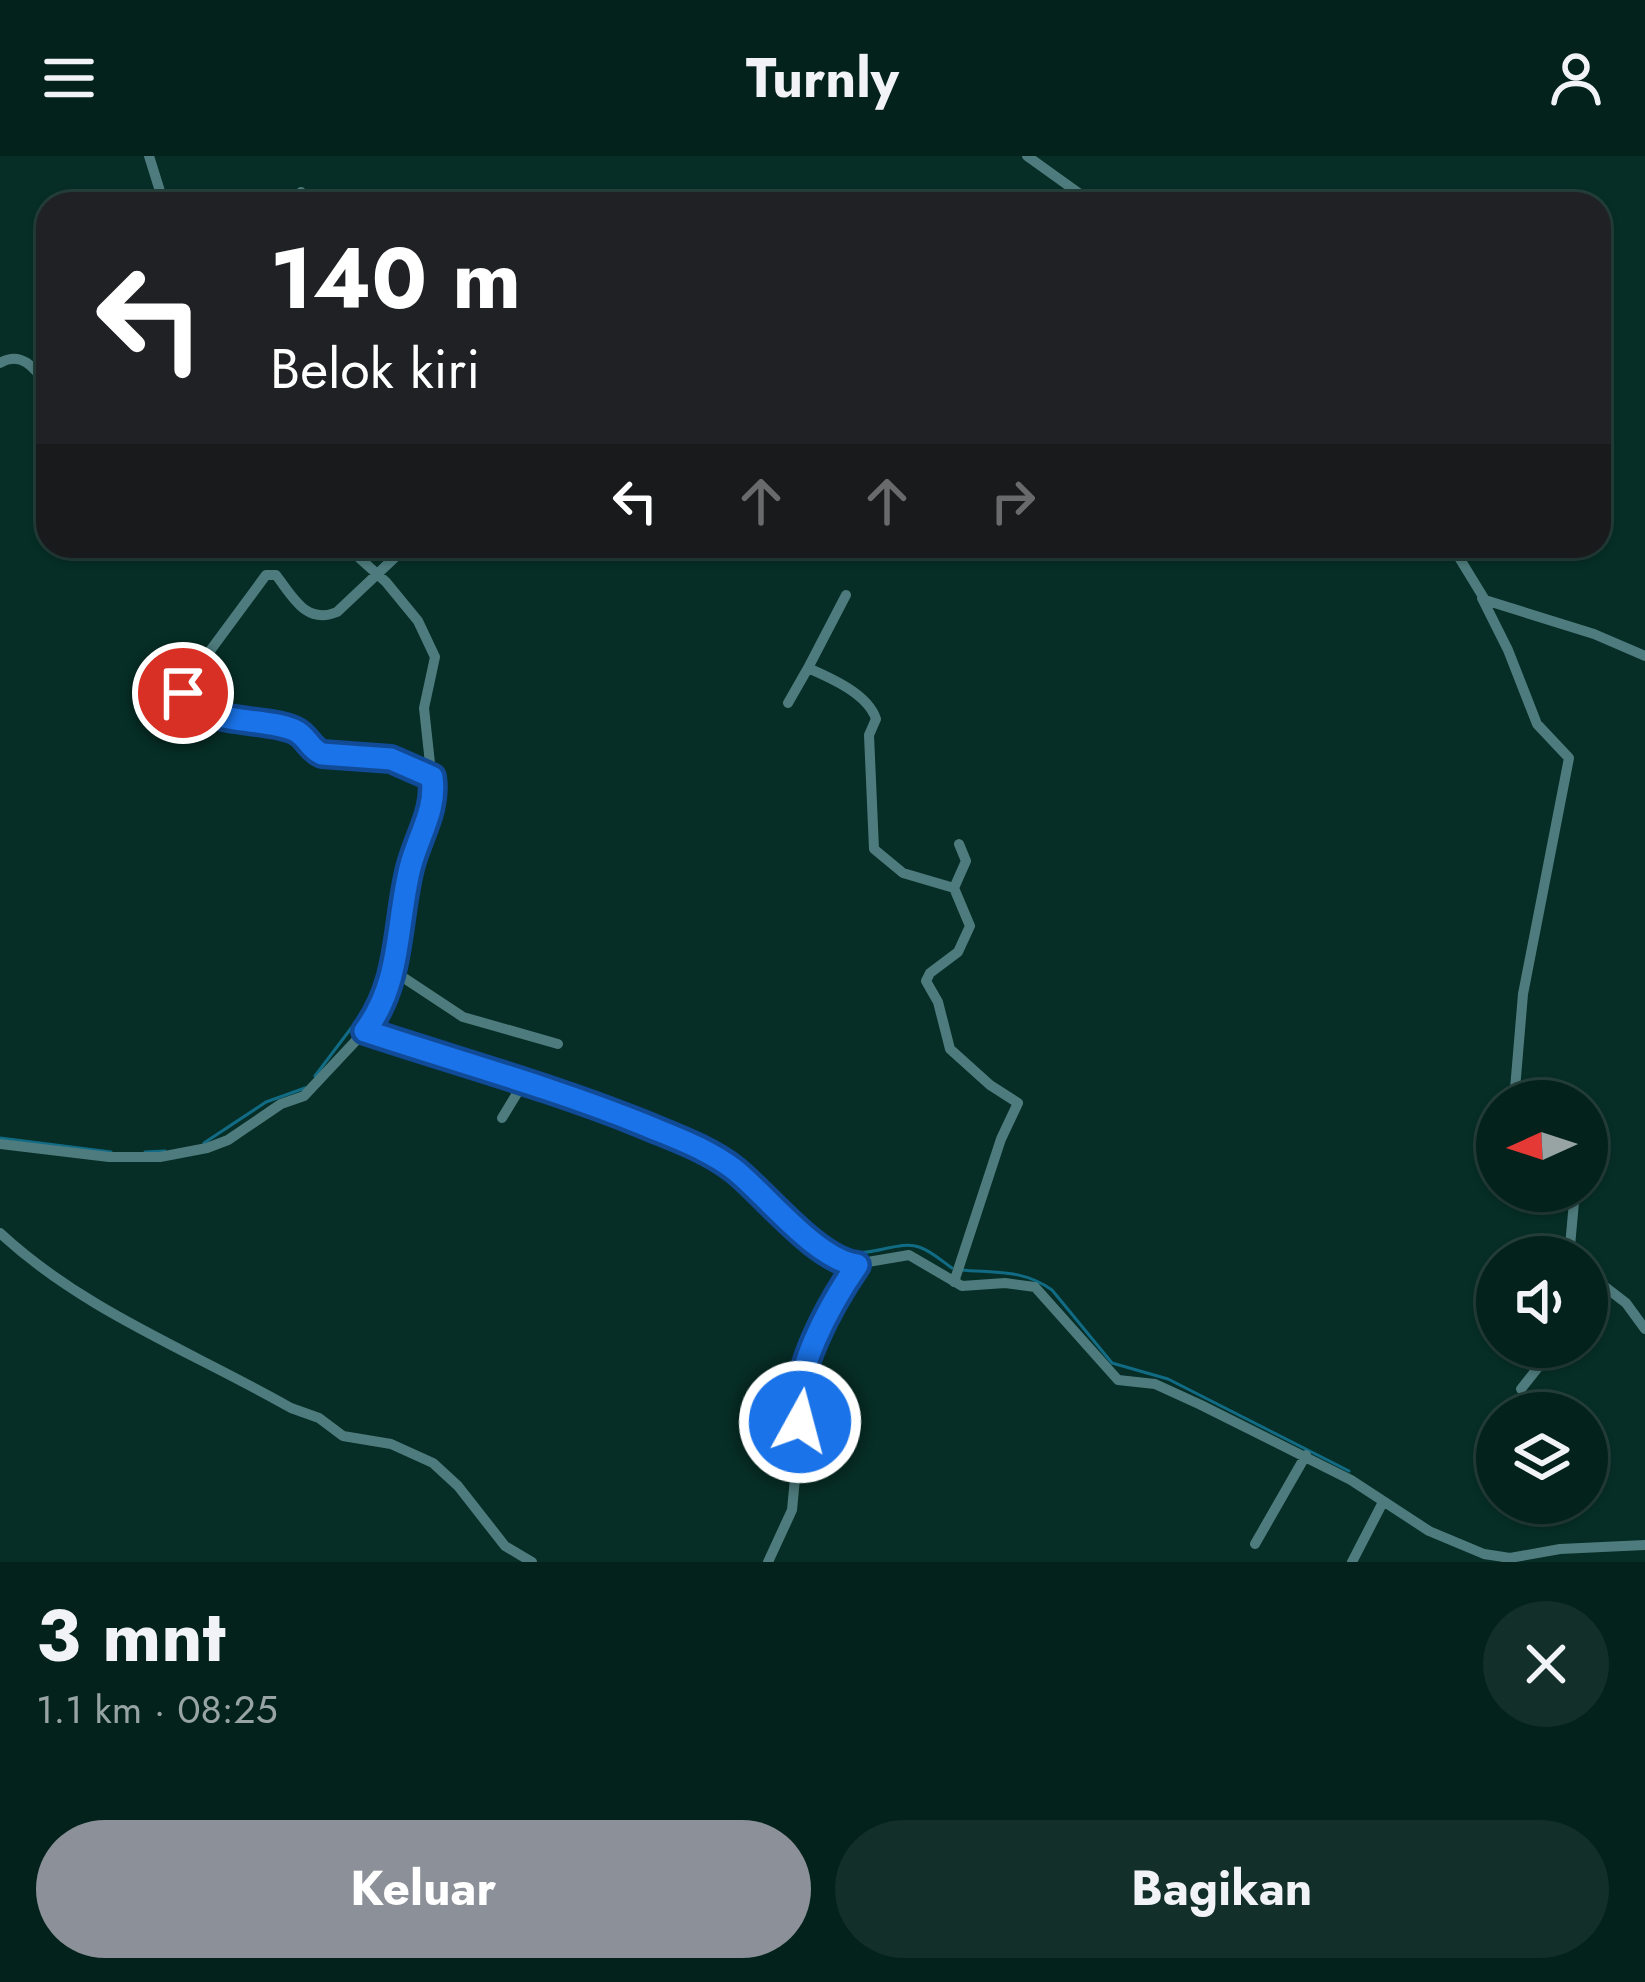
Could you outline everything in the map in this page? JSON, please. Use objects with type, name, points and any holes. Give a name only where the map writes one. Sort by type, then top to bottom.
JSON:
[{"type":"street","points":[[149,156],[160,192]]},
{"type":"street","points":[[1028,156],[1078,192]]},
{"type":"street","points":[[0,363],[12,357],[24,360],[36,373]]},
{"type":"street","points":[[0,1144],[110,1157],[160,1157],[207,1148],[228,1140],[281,1104],[304,1096],[367,1029],[394,972],[408,874],[434,800],[424,708],[435,657],[418,621],[359,558]]},
{"type":"street","points":[[394,558],[326,616],[308,613],[276,575],[266,575],[187,682],[183,695],[223,716],[292,729],[322,754],[391,759],[432,777]]},
{"type":"street","points":[[1459,558],[1520,676],[1540,729],[1568,754],[1569,761],[1523,994],[1516,1080]]},
{"type":"street","points":[[788,703],[846,596]]},
{"type":"street","points":[[1482,598],[1594,634],[1645,656]]},
{"type":"street","points":[[808,668],[830,677],[875,711],[869,735],[874,849],[903,873],[955,888]]},
{"type":"street","points":[[955,1280],[1001,1139],[1018,1103],[950,1049],[938,1002],[927,983],[930,973],[958,952],[969,929],[955,888],[966,861],[958,844]]},
{"type":"street","points":[[394,972],[463,1017],[558,1043]]},
{"type":"street","points":[[367,1029],[604,1108],[714,1156],[815,1243],[844,1262],[857,1265],[909,1255],[967,1286],[1035,1287],[1118,1380],[1155,1384],[1306,1455],[1469,1549],[1526,1559],[1560,1549],[1645,1545]]},
{"type":"street","points":[[502,1118],[524,1082]]},
{"type":"street","points":[[0,1233],[85,1298],[291,1408],[319,1418],[338,1434],[391,1444],[433,1463],[458,1486],[505,1546],[532,1562]]},
{"type":"street","points":[[768,1562],[792,1510],[794,1478],[805,1452],[798,1414],[809,1360],[827,1309],[857,1265]]},
{"type":"street","points":[[1608,1288],[1645,1329]]},
{"type":"street","points":[[1521,1389],[1538,1368]]},
{"type":"street","points":[[1255,1544],[1306,1455]]},
{"type":"street","points":[[1352,1562],[1383,1502]]},
{"type":"waterway","points":[[315,1076],[352,1027],[363,1027]]},
{"type":"waterway","points":[[204,1143],[266,1102],[305,1088]]},
{"type":"waterway","points":[[685,1134],[723,1155]]},
{"type":"waterway","points":[[0,1138],[111,1152]]},
{"type":"waterway","points":[[145,1152],[165,1151]]},
{"type":"waterway","points":[[781,1204],[842,1250],[860,1253],[912,1245],[952,1268]]},
{"type":"waterway","points":[[961,1270],[1008,1273],[1041,1283],[1112,1363],[1168,1379],[1349,1471]]},
{"type":"route","points":[[183,693],[188,701],[223,716],[292,729],[322,754],[391,759],[432,777],[434,800],[408,874],[394,972],[365,1031],[604,1108],[682,1140],[733,1168],[815,1243],[857,1265],[827,1309],[799,1401],[800,1422]]}]
